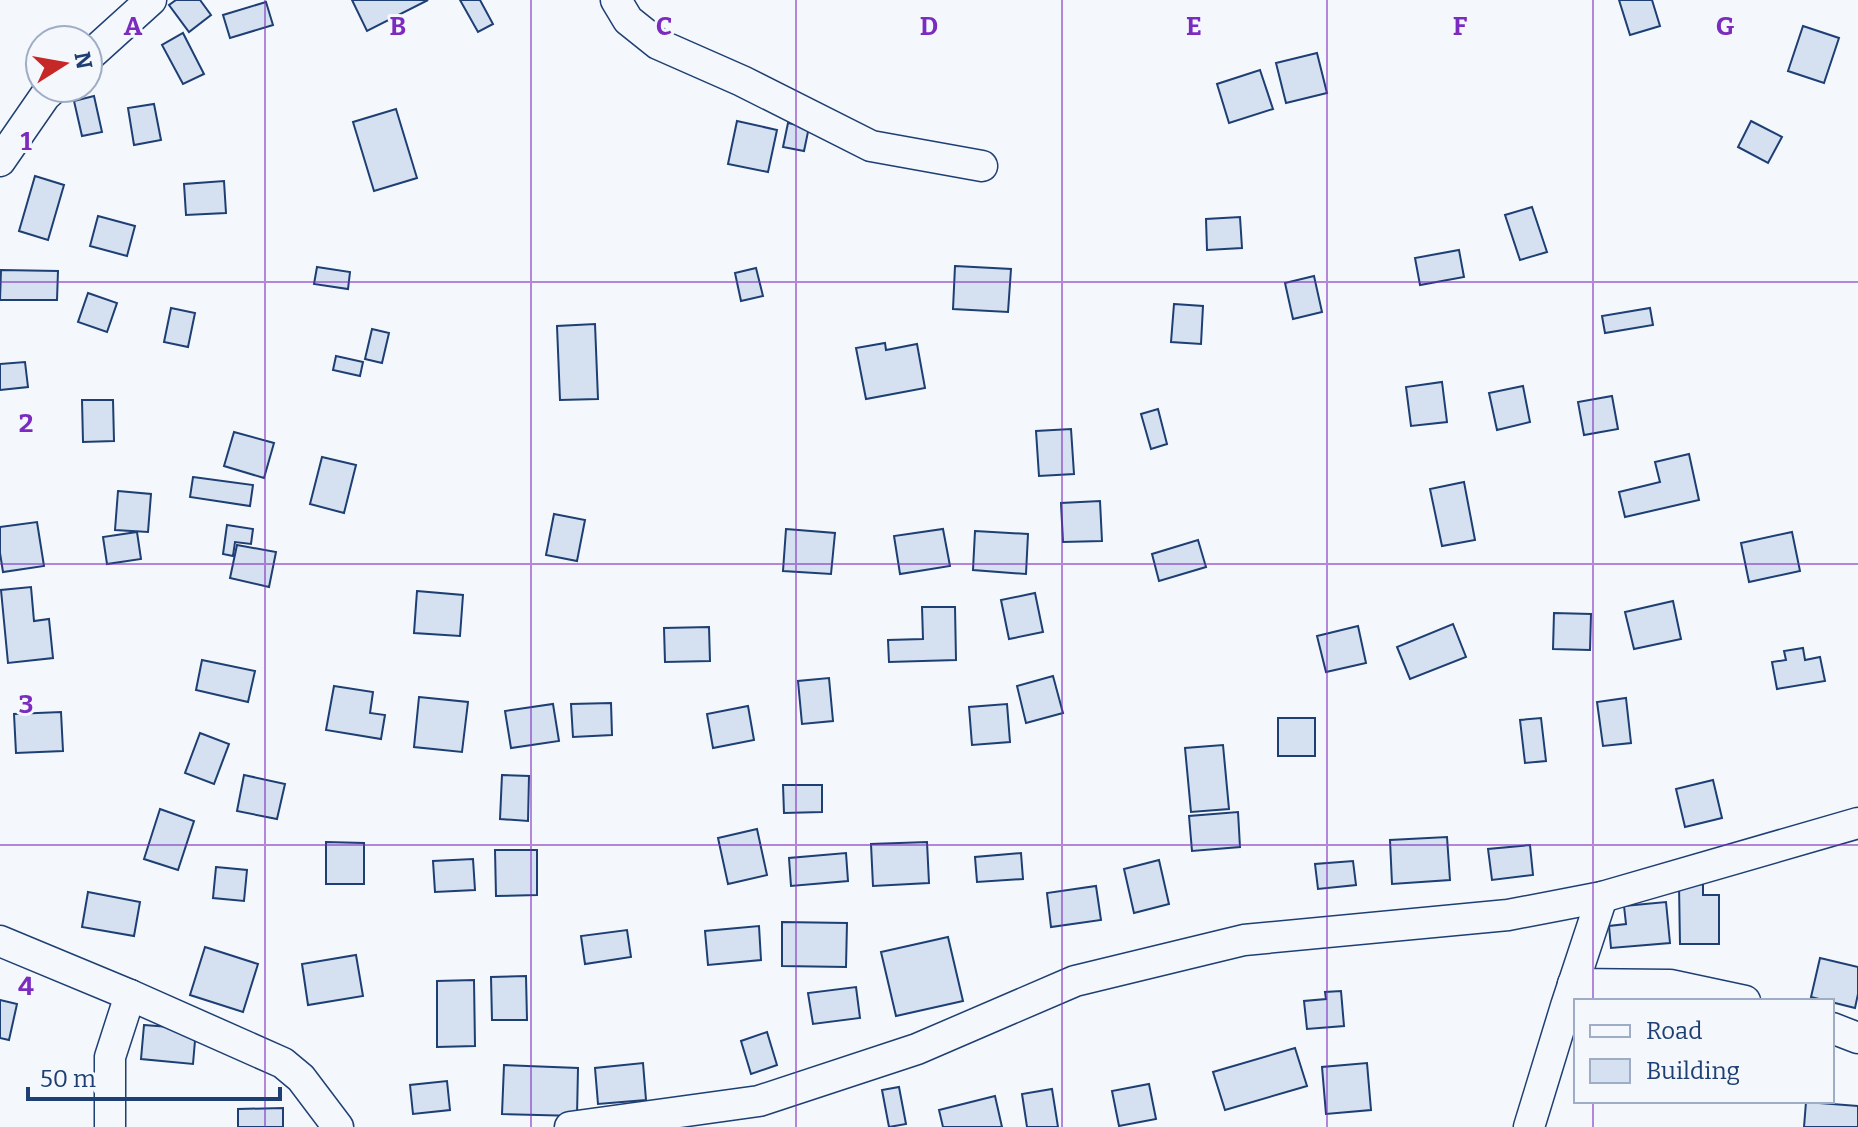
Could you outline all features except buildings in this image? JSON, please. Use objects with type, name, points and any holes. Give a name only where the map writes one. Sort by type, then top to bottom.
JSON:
[{"type":"street","points":[[104,43],[151,0]]},
{"type":"street","points":[[616,0],[628,20],[658,44],[742,81],[871,146],[982,166]]},
{"type":"street","points":[[0,161],[39,104]]},
{"type":"street","points":[[570,1127],[759,1101],[917,1049],[1075,981],[1244,940],[1508,915],[1602,897],[1858,823]]},
{"type":"street","points":[[1529,1127],[1602,897]]},
{"type":"street","points":[[0,941],[283,1063],[301,1078],[338,1127]]},
{"type":"street","points":[[1573,984],[1670,985],[1736,999]]},
{"type":"street","points":[[110,1127],[110,1057],[130,995]]},
{"type":"street","points":[[1834,1029],[1858,1038]]}]
